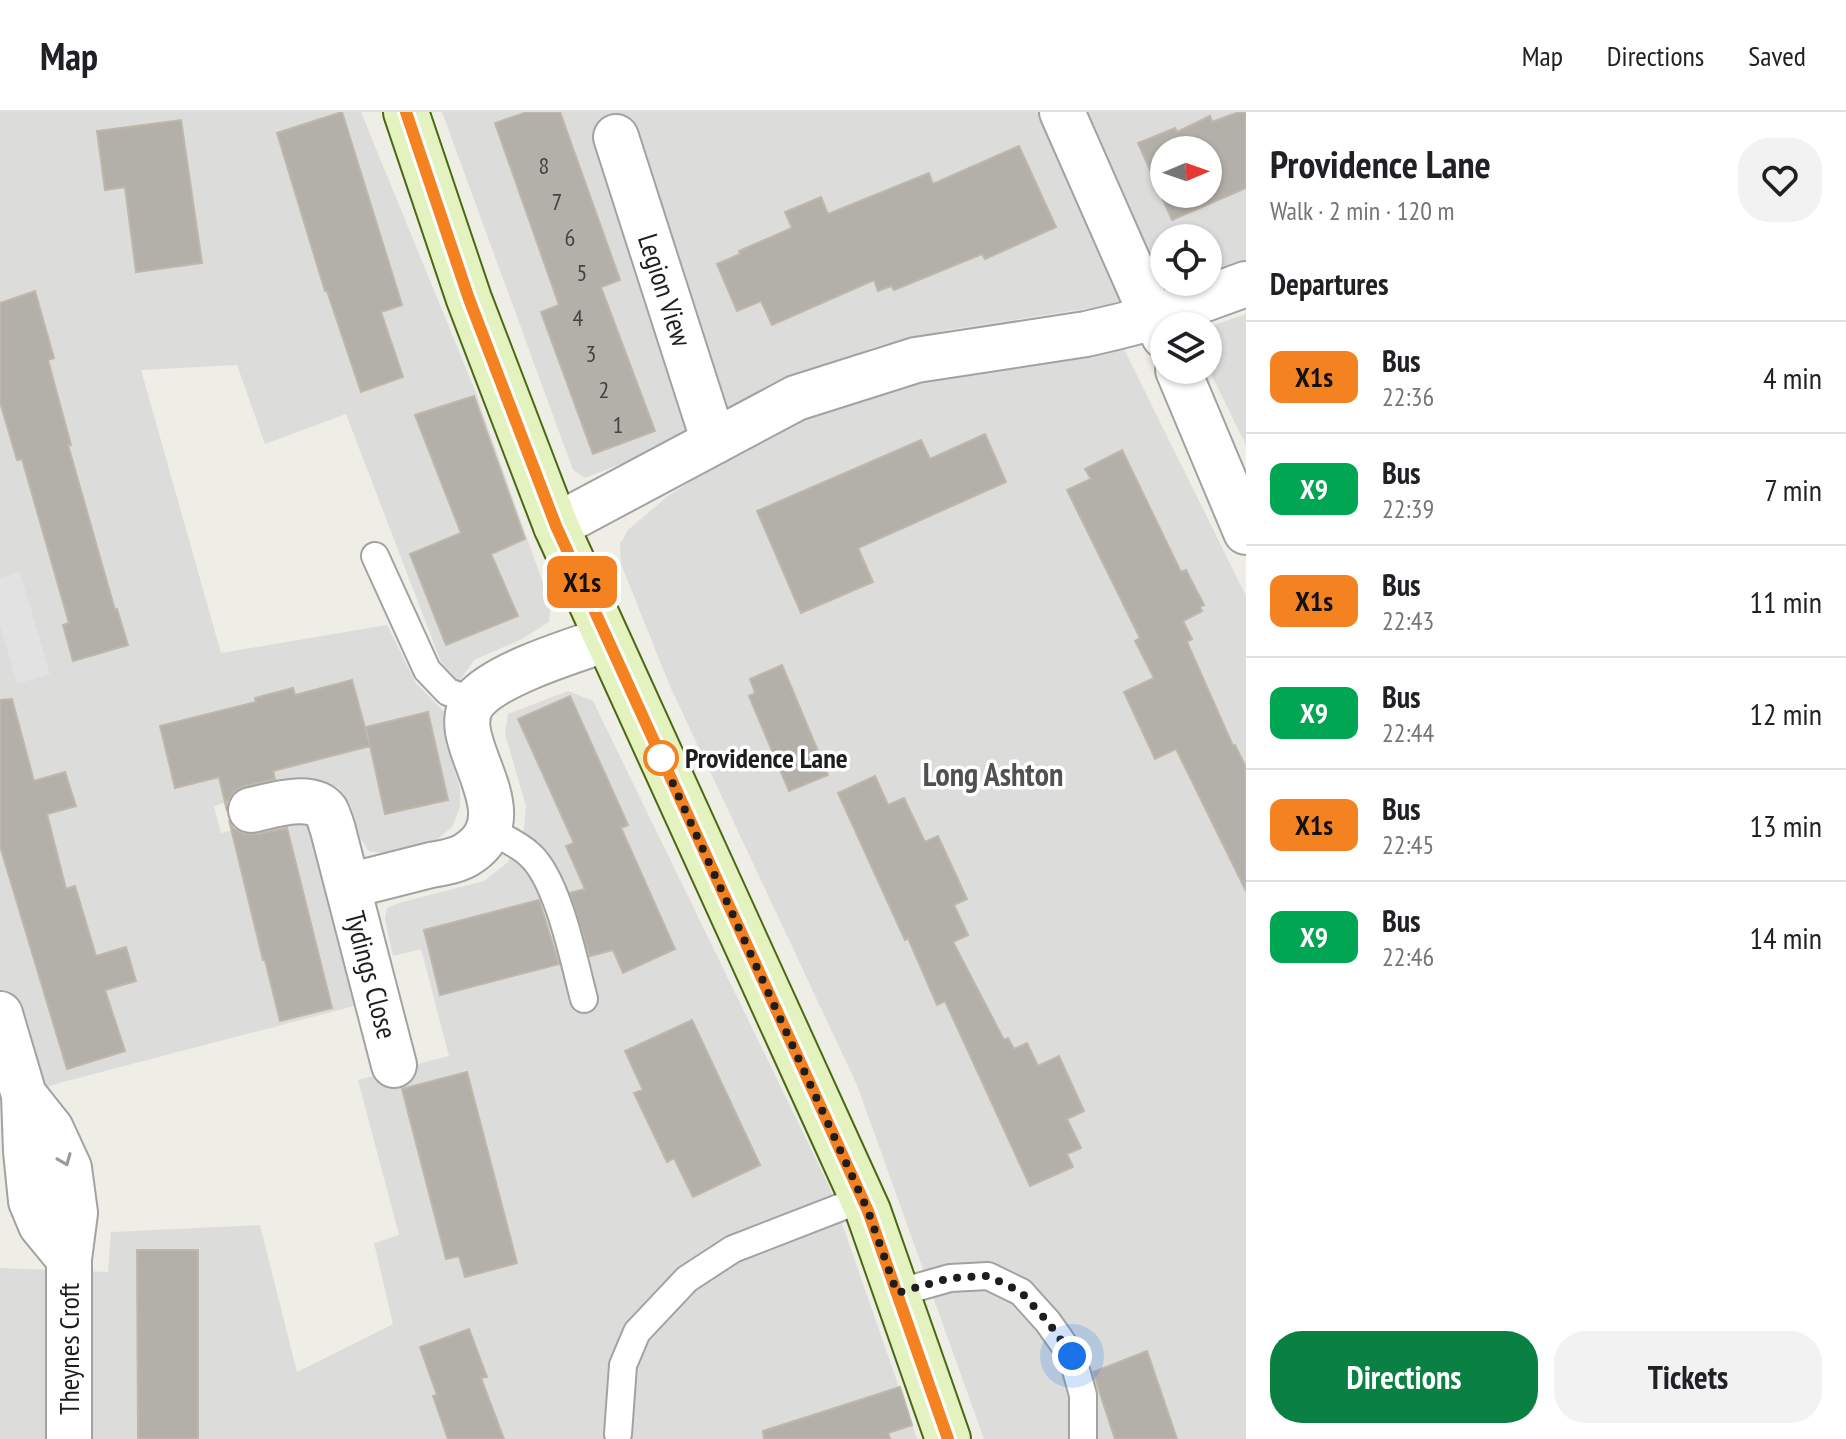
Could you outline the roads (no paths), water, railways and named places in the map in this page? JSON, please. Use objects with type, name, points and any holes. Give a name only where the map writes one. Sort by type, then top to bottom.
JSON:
[{"type":"street","points":[[406,112],[469,299],[556,526],[862,1199],[948,1439]]},
{"type":"street","points":[[1062,112],[1151,312]]},
{"type":"street","name":"Legion View","points":[[616,137],[714,442]]},
{"type":"street","points":[[1189,312],[1246,284]]},
{"type":"street","points":[[556,526],[796,398],[916,360],[1086,334],[1150,328]]},
{"type":"street","points":[[1184,384],[1246,532]]},
{"type":"street","points":[[488,829],[492,814],[467,718],[474,701],[505,678],[607,639]]},
{"type":"street","name":"Tydings Close","points":[[251,810],[296,801],[314,802],[325,810],[333,830],[394,1065]]},
{"type":"street","name":"Tydings Close","points":[[348,886],[463,857],[483,842],[488,829]]},
{"type":"street","name":"Theynes Croft","points":[[0,1014],[24,1095],[51,1129],[69,1168],[75,1213],[69,1259],[69,1439]]},
{"type":"lane","points":[[375,556],[427,670],[448,692],[474,701]]},
{"type":"lane","points":[[488,829],[530,853],[543,870],[555,895],[584,999]]},
{"type":"lane","points":[[618,1434],[623,1365],[637,1332],[687,1279],[733,1249],[862,1199]]},
{"type":"lane","points":[[897,1293],[950,1278],[988,1276],[1021,1292],[1048,1322],[1072,1356],[1083,1395],[1083,1439]]},
{"type":"place","name":"Providence Lane","points":[[661,758]]},
{"type":"district","name":"Long Ashton","points":[[993,775]]}]
